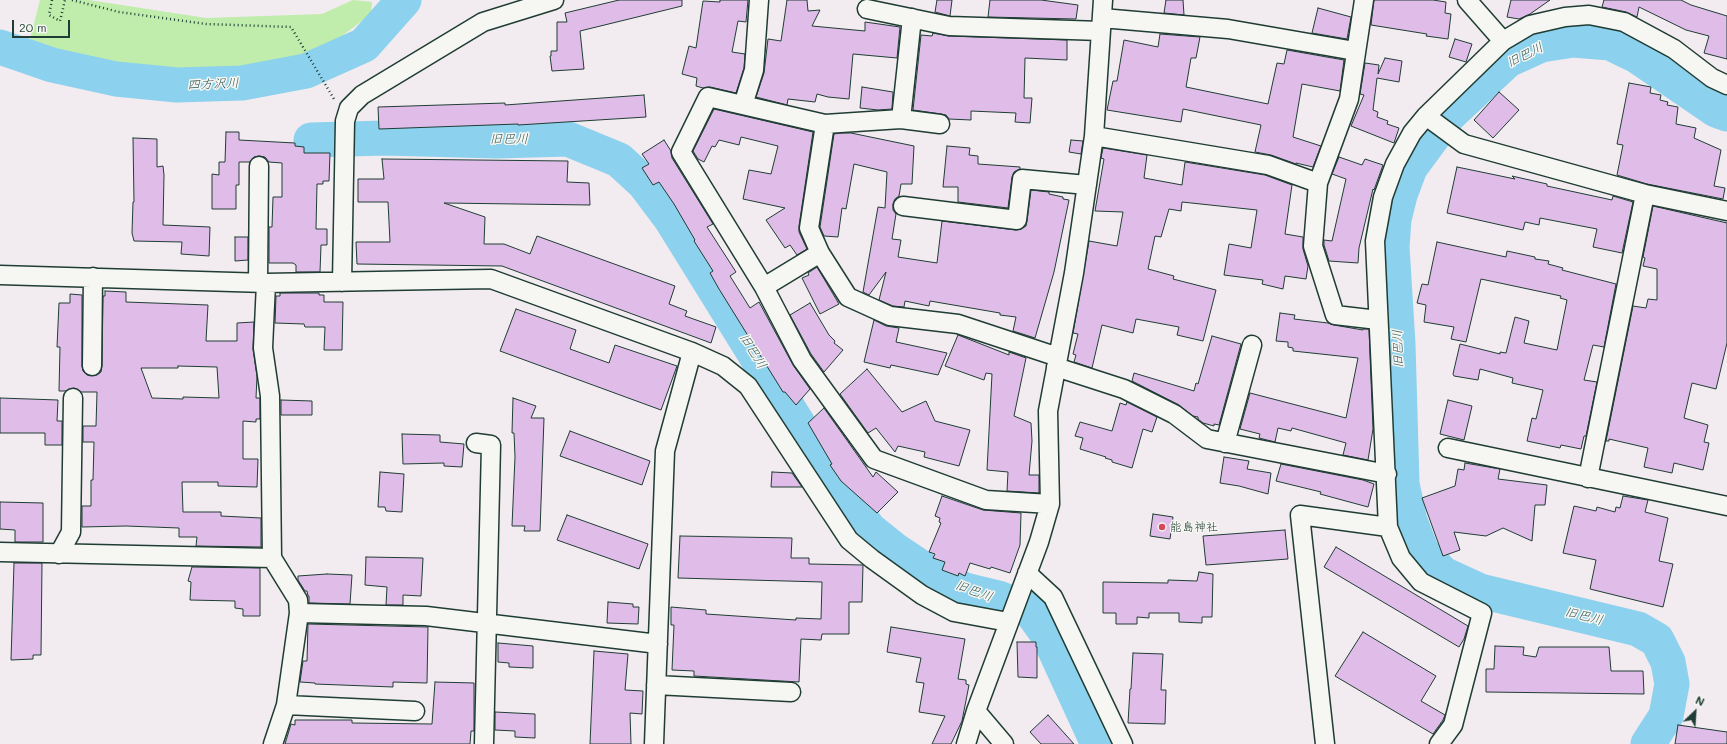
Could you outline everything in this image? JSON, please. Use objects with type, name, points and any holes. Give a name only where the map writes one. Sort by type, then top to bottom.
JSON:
[{"type":"street","points":[[342,282],[346,121],[349,108],[362,95],[482,22],[554,0]]},
{"type":"street","points":[[743,106],[754,70],[759,0]]},
{"type":"street","points":[[966,744],[976,711],[1039,542],[1050,504],[1048,411],[1074,273],[1094,136],[1103,0]]},
{"type":"street","points":[[1364,0],[1349,98],[1318,183],[1313,246],[1335,315],[1378,320]]},
{"type":"street","points":[[1467,0],[1503,41]]},
{"type":"street","points":[[867,9],[949,26],[1102,25],[1228,29],[1355,51]]},
{"type":"street","points":[[1439,744],[1454,725],[1482,613],[1421,582],[1401,558],[1388,527],[1387,474],[1375,240],[1383,197],[1395,164],[1412,133],[1426,116],[1503,41],[1530,25],[1566,17],[1589,15],[1624,22],[1674,49],[1712,78],[1727,85]]},
{"type":"street","points":[[900,119],[912,18]]},
{"type":"street","points":[[940,124],[900,119],[825,124],[708,97],[681,152],[764,287],[802,360],[874,459],[986,500],[1050,504]]},
{"type":"street","points":[[1426,116],[1464,144],[1645,194],[1727,211]]},
{"type":"street","points":[[825,124],[810,228],[820,253],[848,297],[890,316],[958,324],[1057,362],[1124,389],[1174,414],[1207,439],[1387,474]]},
{"type":"street","points":[[1094,136],[1268,165],[1318,183]]},
{"type":"street","points":[[259,166],[263,348],[270,396],[272,558],[298,600],[300,613],[286,705],[273,744]]},
{"type":"street","points":[[903,206],[1017,220],[1022,179],[1087,185]]},
{"type":"street","points":[[1588,478],[1645,194]]},
{"type":"street","points":[[764,287],[820,253]]},
{"type":"street","points":[[0,275],[262,283],[491,279],[692,352],[724,366],[748,386],[849,540],[872,559],[922,595],[954,612],[1010,617]]},
{"type":"street","points":[[92,366],[93,277]]},
{"type":"street","points":[[1225,442],[1252,345]]},
{"type":"street","points":[[654,744],[665,451],[692,352]]},
{"type":"street","points":[[60,554],[71,532],[72,398]]},
{"type":"street","points":[[476,443],[491,445],[484,744]]},
{"type":"street","points":[[1448,448],[1727,506]]},
{"type":"street","points":[[1325,744],[1300,515],[1388,527]]},
{"type":"street","points":[[0,552],[272,558]]},
{"type":"street","points":[[1027,573],[1053,597],[1123,744]]},
{"type":"street","points":[[300,613],[426,616],[658,644]]},
{"type":"street","points":[[656,685],[791,692]]},
{"type":"street","points":[[286,705],[415,711]]},
{"type":"street","points":[[976,711],[1004,744]]},
{"type":"path","points":[[52,0],[48,15],[60,21],[65,0]]},
{"type":"path","points":[[72,0],[118,12],[206,24],[291,27],[327,85]]},
{"type":"green space","points":[[40,0],[89,0],[206,18],[322,14],[353,0],[372,2],[371,14],[342,36],[296,65],[225,79],[111,70],[30,39]]},
{"type":"building","points":[[619,0],[682,0],[682,6],[580,31],[584,69],[552,71],[550,56],[551,51],[557,51],[557,22],[567,22],[565,13]]},
{"type":"building","points":[[720,0],[748,0],[746,22],[738,21],[732,52],[745,54],[744,68],[736,93],[710,87],[703,88],[696,86],[697,78],[682,74],[689,46],[696,48],[703,1],[720,2]]},
{"type":"building","points":[[787,0],[807,0],[808,11],[820,10],[812,26],[865,31],[865,22],[900,27],[897,58],[853,54],[849,99],[828,97],[817,94],[815,102],[788,99],[787,105],[756,97],[764,73],[768,39],[781,41]]},
{"type":"building","points":[[937,0],[952,0],[950,16],[935,12]]},
{"type":"building","points":[[990,0],[1041,0],[1078,5],[1076,19],[988,17]]},
{"type":"building","points":[[1166,0],[1183,0],[1184,15],[1164,13]]},
{"type":"building","points":[[1374,0],[1433,0],[1446,2],[1445,13],[1451,14],[1448,39],[1371,25]]},
{"type":"building","points":[[1511,0],[1550,0],[1530,14],[1519,19],[1507,17]]},
{"type":"building","points":[[1604,0],[1681,0],[1691,5],[1727,16],[1727,59],[1704,53],[1709,36],[1686,30],[1639,7],[1637,17],[1626,12],[1602,7]]},
{"type":"building","points":[[1318,8],[1351,17],[1347,39],[1312,33]]},
{"type":"building","points":[[933,33],[949,36],[1067,40],[1067,60],[1025,58],[1024,98],[1032,98],[1030,123],[1015,122],[1016,113],[971,111],[971,120],[949,119],[946,115],[913,110],[921,35],[932,36]]},
{"type":"building","points":[[1160,34],[1200,37],[1196,58],[1191,58],[1186,87],[1268,104],[1277,63],[1284,64],[1287,50],[1344,60],[1340,91],[1302,84],[1293,137],[1321,146],[1313,167],[1296,164],[1271,155],[1255,152],[1261,125],[1183,109],[1181,122],[1107,110],[1113,81],[1117,81],[1124,40],[1158,47]]},
{"type":"building","points":[[1455,39],[1472,44],[1466,62],[1449,57]]},
{"type":"building","points":[[1385,58],[1402,61],[1399,82],[1377,78],[1373,110],[1378,112],[1377,117],[1388,121],[1387,124],[1399,128],[1394,143],[1351,126],[1364,95],[1360,94],[1365,63],[1379,65],[1378,74]]},
{"type":"building","points":[[1629,83],[1651,87],[1650,93],[1661,95],[1660,100],[1668,102],[1667,105],[1678,107],[1676,124],[1696,128],[1694,138],[1721,150],[1714,186],[1725,188],[1723,199],[1647,184],[1617,175],[1623,145],[1617,144]]},
{"type":"building","points":[[862,87],[893,92],[892,109],[878,110],[860,108]]},
{"type":"building","points":[[1499,92],[1519,110],[1493,138],[1474,120]]},
{"type":"building","points":[[644,95],[646,117],[518,125],[379,129],[378,107],[505,103],[505,105]]},
{"type":"building","points":[[714,109],[813,132],[799,226],[799,232],[807,249],[797,255],[790,245],[785,248],[766,220],[785,208],[743,199],[749,170],[771,174],[778,146],[741,137],[739,145],[719,140],[715,147],[712,146],[704,162],[698,159],[693,151]]},
{"type":"building","points":[[226,132],[239,132],[239,140],[295,143],[295,146],[304,147],[304,153],[330,153],[329,181],[323,181],[323,184],[317,184],[316,229],[327,229],[327,245],[321,245],[320,272],[296,272],[296,265],[293,263],[269,263],[269,227],[272,227],[273,197],[282,197],[282,163],[269,162],[265,157],[259,156],[254,157],[250,162],[239,162],[239,185],[236,185],[236,209],[212,209],[212,174],[219,175],[219,162],[225,162]]},
{"type":"building","points":[[851,133],[914,146],[912,184],[901,184],[899,196],[895,199],[893,204],[893,210],[896,214],[892,239],[901,240],[898,257],[937,263],[942,221],[1016,230],[1021,229],[1026,226],[1031,190],[1049,192],[1049,194],[1069,200],[1054,272],[1035,338],[1013,331],[1016,317],[1000,315],[1000,313],[930,301],[929,306],[905,301],[904,307],[893,306],[879,300],[886,272],[869,295],[863,292],[878,207],[885,208],[887,172],[854,164],[846,209],[842,208],[838,237],[824,236],[820,227],[834,134]]},
{"type":"building","points":[[133,138],[157,139],[157,167],[163,166],[164,175],[163,225],[210,227],[209,256],[181,254],[182,242],[134,241],[132,233],[134,202]]},
{"type":"building","points":[[664,140],[671,151],[672,158],[713,224],[707,227],[736,272],[730,276],[750,308],[759,302],[793,365],[810,389],[796,405],[785,392],[783,392],[719,289],[710,273],[713,271],[694,241],[695,240],[674,204],[659,182],[653,185],[642,168],[649,164],[642,154]]},
{"type":"building","points":[[1071,140],[1083,141],[1081,154],[1069,152]]},
{"type":"building","points":[[947,146],[970,148],[969,155],[978,156],[978,164],[1020,167],[1020,169],[1014,172],[1012,177],[1008,208],[958,202],[958,187],[943,187]]},
{"type":"building","points":[[1103,148],[1147,155],[1144,178],[1182,185],[1185,162],[1265,175],[1292,185],[1285,234],[1303,237],[1303,249],[1308,266],[1306,279],[1285,276],[1283,289],[1262,284],[1263,280],[1224,275],[1229,244],[1251,248],[1257,210],[1182,202],[1181,211],[1169,209],[1161,237],[1155,236],[1148,269],[1174,276],[1173,279],[1216,290],[1203,341],[1177,335],[1179,327],[1136,319],[1133,333],[1102,325],[1092,368],[1074,362],[1076,355],[1073,354],[1078,334],[1073,333],[1089,241],[1117,246],[1123,212],[1095,211],[1104,159],[1101,158]]},
{"type":"building","points":[[1339,157],[1362,165],[1365,159],[1383,165],[1374,190],[1373,189],[1359,248],[1358,263],[1329,261],[1324,245],[1324,240],[1332,241],[1346,179],[1332,174]]},
{"type":"building","points":[[382,159],[568,161],[567,182],[589,183],[590,205],[444,203],[485,217],[484,244],[504,244],[530,254],[537,236],[675,286],[669,304],[687,311],[685,316],[716,327],[711,343],[502,266],[357,264],[356,242],[390,242],[388,202],[358,202],[358,179],[384,179]]},
{"type":"building","points":[[1457,167],[1515,179],[1512,176],[1547,184],[1547,186],[1612,200],[1613,196],[1633,202],[1622,253],[1593,247],[1597,229],[1540,218],[1539,225],[1525,222],[1523,230],[1447,213]]},
{"type":"building","points":[[1653,206],[1727,223],[1727,343],[1716,389],[1692,383],[1684,418],[1708,425],[1704,442],[1709,443],[1703,470],[1674,463],[1672,473],[1644,467],[1648,448],[1609,439],[1609,441],[1606,441],[1633,306],[1646,308],[1648,299],[1657,300],[1657,269],[1643,266],[1645,258],[1643,257]]},
{"type":"building","points":[[235,237],[248,237],[248,260],[235,261]]},
{"type":"building","points":[[1437,242],[1506,257],[1507,251],[1535,257],[1535,259],[1549,261],[1548,264],[1563,268],[1562,270],[1616,284],[1604,347],[1593,345],[1584,380],[1597,382],[1586,436],[1584,436],[1581,449],[1561,445],[1560,448],[1527,441],[1532,418],[1536,419],[1543,390],[1512,383],[1513,378],[1480,369],[1478,380],[1454,376],[1453,374],[1460,344],[1500,354],[1500,352],[1506,353],[1515,317],[1529,321],[1524,343],[1557,350],[1567,300],[1560,298],[1561,296],[1481,279],[1466,342],[1451,339],[1454,327],[1424,322],[1426,305],[1417,303],[1422,284],[1428,285]]},
{"type":"building","points":[[817,267],[839,304],[820,314],[802,278],[809,275],[808,273]]},
{"type":"building","points":[[105,291],[126,292],[126,302],[208,305],[206,341],[237,341],[237,323],[254,322],[253,349],[257,376],[256,398],[260,398],[260,419],[256,419],[256,422],[243,421],[243,459],[258,459],[257,487],[218,486],[218,482],[182,482],[183,512],[221,512],[221,516],[261,518],[261,547],[196,546],[197,537],[179,537],[179,528],[126,526],[82,527],[82,506],[91,506],[91,480],[93,480],[94,442],[83,442],[83,426],[96,426],[97,392],[81,392],[74,388],[59,391],[60,347],[57,347],[59,303],[70,303],[70,294],[82,295],[82,366],[83,371],[87,375],[97,375],[101,372],[102,366],[103,296],[105,296]],"holes":[[[178,366],[217,367],[219,398],[183,397],[183,399],[152,398],[141,368],[178,368]]]},
{"type":"building","points":[[280,293],[319,293],[319,295],[324,295],[324,302],[343,302],[342,350],[324,350],[325,327],[305,327],[304,324],[275,323],[276,296],[280,296]]},
{"type":"building","points":[[810,303],[829,335],[835,341],[834,343],[843,350],[824,372],[811,354],[790,315]]},
{"type":"building","points":[[516,309],[576,330],[570,349],[609,363],[615,345],[677,366],[661,410],[500,351]]},
{"type":"building","points":[[1280,313],[1295,315],[1294,319],[1328,323],[1363,330],[1369,329],[1373,429],[1368,460],[1343,455],[1346,443],[1292,428],[1291,431],[1278,428],[1275,442],[1259,438],[1260,434],[1240,429],[1250,393],[1346,418],[1358,358],[1293,351],[1293,348],[1288,347],[1288,342],[1276,341]]},
{"type":"building","points":[[874,320],[886,326],[899,328],[896,342],[947,353],[938,375],[891,365],[890,368],[864,362]]},
{"type":"building","points":[[958,335],[1009,355],[1009,352],[1026,358],[1014,416],[1031,423],[1032,441],[1029,475],[1039,475],[1039,493],[1007,491],[1008,472],[987,470],[992,374],[986,373],[984,380],[945,366]]},
{"type":"building","points":[[1212,336],[1241,344],[1219,425],[1214,424],[1214,426],[1203,423],[1198,419],[1198,417],[1193,416],[1179,405],[1132,381],[1134,373],[1194,391],[1196,383],[1198,384]]},
{"type":"building","points":[[867,369],[902,412],[926,401],[935,421],[970,430],[959,466],[924,457],[925,452],[898,446],[895,452],[876,428],[868,433],[840,394]]},
{"type":"building","points":[[0,398],[58,400],[57,421],[62,421],[62,445],[45,445],[45,433],[0,433]]},
{"type":"building","points":[[513,398],[536,406],[531,418],[544,418],[540,531],[524,531],[525,526],[512,526],[515,457],[514,433],[512,433]]},
{"type":"building","points":[[281,400],[312,401],[312,415],[281,415]]},
{"type":"building","points":[[1448,400],[1472,406],[1464,440],[1440,434]]},
{"type":"building","points":[[1127,402],[1157,417],[1152,432],[1143,429],[1132,468],[1112,462],[1112,460],[1105,458],[1106,457],[1080,449],[1083,438],[1075,436],[1080,422],[1112,431],[1120,403],[1126,405]]},
{"type":"building","points":[[824,408],[873,477],[876,472],[898,492],[877,513],[841,481],[830,465],[832,464],[808,423]]},
{"type":"building","points":[[570,431],[650,461],[642,485],[560,456]]},
{"type":"building","points":[[402,434],[440,435],[440,442],[464,444],[462,467],[444,466],[444,463],[403,464]]},
{"type":"building","points":[[1224,457],[1249,461],[1247,469],[1271,473],[1268,494],[1239,486],[1220,483]]},
{"type":"building","points":[[1465,463],[1500,469],[1498,479],[1547,485],[1545,505],[1535,505],[1532,541],[1503,528],[1486,536],[1454,532],[1460,550],[1443,556],[1422,498],[1455,486],[1458,469],[1464,470]]},
{"type":"building","points":[[1281,464],[1363,480],[1374,484],[1368,507],[1320,494],[1321,492],[1276,481]]},
{"type":"building","points":[[380,472],[404,474],[402,512],[386,511],[385,507],[378,507]]},
{"type":"building","points":[[772,472],[792,473],[802,487],[771,487]]},
{"type":"building","points":[[942,496],[983,510],[1021,513],[1020,545],[1010,573],[991,567],[990,569],[970,563],[965,576],[959,573],[958,576],[942,570],[945,562],[933,558],[935,554],[929,552],[941,523],[939,522],[940,518],[935,516]]},
{"type":"building","points":[[1623,496],[1648,500],[1645,512],[1668,518],[1659,561],[1673,564],[1663,607],[1590,589],[1596,560],[1563,553],[1574,506],[1596,511],[1597,507],[1615,512],[1616,507],[1620,508]]},
{"type":"building","points":[[0,502],[43,503],[43,542],[15,542],[15,530],[0,529]]},
{"type":"building","points":[[1153,514],[1173,517],[1170,539],[1150,536]]},
{"type":"building","points":[[567,515],[648,544],[639,569],[557,540]]},
{"type":"building","points":[[1285,530],[1288,559],[1206,565],[1203,536]]},
{"type":"building","points":[[680,536],[792,538],[791,558],[809,558],[809,564],[863,565],[862,602],[849,602],[849,634],[822,634],[821,640],[801,639],[799,682],[694,676],[694,671],[672,670],[674,625],[671,625],[671,607],[706,610],[706,614],[796,620],[796,618],[821,619],[822,582],[678,578]]},
{"type":"building","points":[[1336,547],[1468,626],[1464,639],[1459,647],[1324,567]]},
{"type":"building","points":[[366,557],[423,558],[421,596],[403,595],[403,605],[386,605],[387,587],[365,585]]},
{"type":"building","points":[[14,563],[42,563],[41,655],[33,655],[33,659],[11,660]]},
{"type":"building","points":[[192,567],[260,568],[260,616],[243,616],[243,609],[235,608],[235,601],[190,600],[191,582],[188,581]]},
{"type":"building","points":[[1199,572],[1213,574],[1212,617],[1202,617],[1202,623],[1179,622],[1179,613],[1149,613],[1149,618],[1137,617],[1137,624],[1116,624],[1116,613],[1103,613],[1103,582],[1168,583],[1168,580],[1197,581]]},
{"type":"building","points":[[327,574],[352,575],[350,604],[309,603],[307,591],[305,591],[298,580],[298,576]]},
{"type":"building","points":[[608,602],[633,604],[633,607],[639,607],[638,624],[607,623]]},
{"type":"building","points":[[308,624],[428,627],[427,683],[393,682],[393,687],[300,682],[303,661],[307,661]]},
{"type":"building","points":[[891,627],[965,639],[958,679],[966,680],[966,684],[969,685],[962,721],[951,744],[932,744],[945,716],[919,712],[924,683],[916,682],[921,658],[887,652]]},
{"type":"building","points":[[1363,632],[1436,676],[1421,701],[1445,715],[1433,734],[1335,676]]},
{"type":"building","points":[[1017,642],[1036,642],[1037,678],[1018,677]]},
{"type":"building","points":[[498,643],[533,646],[533,668],[509,667],[509,663],[498,662]]},
{"type":"building","points":[[1495,646],[1524,647],[1523,655],[1536,657],[1539,647],[1609,647],[1611,671],[1643,671],[1644,694],[1486,692],[1486,669],[1494,669]]},
{"type":"building","points":[[594,651],[628,654],[625,690],[643,691],[642,714],[630,713],[631,744],[590,744]]},
{"type":"building","points":[[1133,653],[1163,654],[1161,690],[1166,690],[1165,724],[1128,723]]},
{"type":"building","points":[[435,682],[474,683],[474,731],[471,731],[470,744],[285,744],[291,724],[295,725],[295,720],[352,720],[352,723],[432,724]]},
{"type":"building","points":[[495,712],[535,714],[535,738],[515,737],[515,731],[495,730]]},
{"type":"building","points":[[1048,715],[1074,744],[1041,744],[1030,732]]},
{"type":"building","points":[[1678,725],[1727,732],[1727,744],[1675,744]]},
{"type":"waterway","name":"四方沢川","points":[[0,47],[52,65],[116,79],[177,85],[242,83],[306,71],[364,45],[404,0]]},
{"type":"waterway","name":"旧巴川","points":[[1648,744],[1666,716],[1672,684],[1668,662],[1657,640],[1638,629],[1480,591],[1443,574],[1422,552],[1410,521],[1402,484],[1398,344],[1392,247],[1394,219],[1400,195],[1410,168],[1449,115],[1508,60],[1541,45],[1573,40],[1610,43],[1637,56],[1716,110],[1727,114]]},
{"type":"waterway","name":"旧巴川","points":[[311,140],[385,138],[497,141],[568,139],[619,160],[644,183],[671,219],[831,477],[869,529],[895,550],[931,574],[965,590],[998,598],[1030,610],[1048,635],[1098,744]]},
{"type":"place","name":"能島神社","points":[[1162,527]]}]
